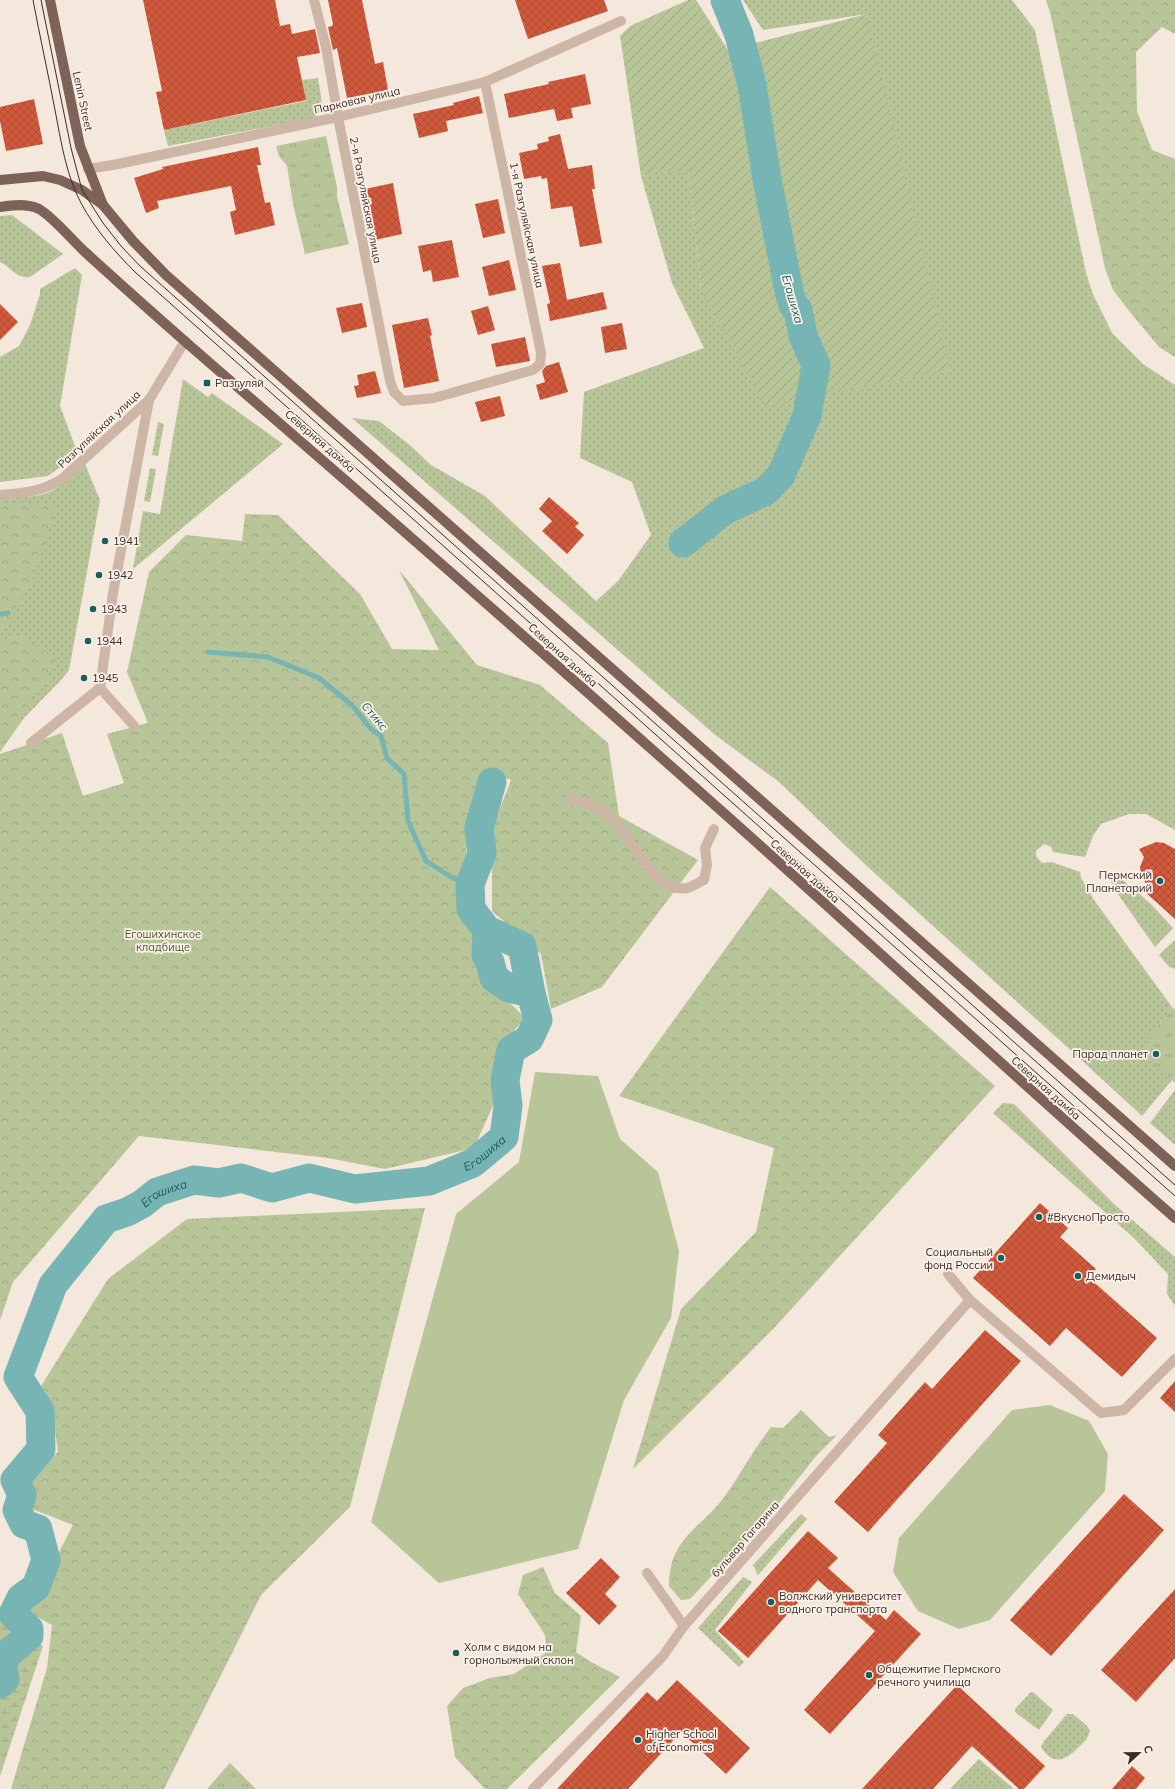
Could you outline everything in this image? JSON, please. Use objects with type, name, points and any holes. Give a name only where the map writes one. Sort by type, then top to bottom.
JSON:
[{"type":"main road","name":"Lenin Street","points":[[50,0],[80,146],[103,205]]},
{"type":"main road","points":[[0,180],[43,176],[60,180],[82,190],[103,205]]},
{"type":"main road","name":"Северная дамба","points":[[0,207],[18,205],[38,209],[47,215],[184,341],[358,490],[727,816],[1175,1218]]},
{"type":"main road","name":"Северная дамба","points":[[103,205],[133,241],[166,275],[1175,1166]]},
{"type":"street","name":"2-я Разгуляйская улица","points":[[314,0],[326,47],[338,117],[390,381],[394,392],[403,401]]},
{"type":"street","name":"Парковая улица","points":[[88,169],[118,164],[338,117],[485,82],[621,21]]},
{"type":"street","name":"1-я Разгуляйская улица","points":[[403,401],[434,398],[533,370],[540,364],[541,353],[485,82]]},
{"type":"street","name":"Разгуляйская улица","points":[[0,495],[28,493],[47,488],[62,479],[150,400],[184,341]]},
{"type":"street","points":[[32,743],[100,688],[113,593],[150,400]]},
{"type":"street","points":[[100,688],[135,727]]},
{"type":"street","points":[[570,799],[595,806],[616,822],[649,869],[667,886],[687,888],[704,880],[707,865],[705,848],[714,829]]},
{"type":"street","points":[[948,1274],[970,1300],[1101,1413],[1124,1410],[1175,1359]]},
{"type":"street","name":"бульвар Гагарина","points":[[533,1789],[663,1656],[684,1626],[970,1300]]},
{"type":"street","points":[[647,1573],[684,1626]]},
{"type":"green space","points":[[688,0],[696,0],[728,50],[867,14],[950,370],[765,406],[701,289],[688,170],[641,176],[620,36],[630,26]]},
{"type":"green space","points":[[743,0],[1012,0],[1035,30],[1086,273],[1093,294],[1112,333],[1143,364],[1175,385],[1175,830],[1146,814],[1129,814],[1101,824],[1093,836],[1085,857],[1053,852],[1051,847],[1044,844],[1036,851],[1036,856],[1042,863],[1052,862],[1080,872],[1081,878],[1094,900],[1172,1007],[1141,1052],[1172,1080],[1142,1116],[870,869],[779,782],[714,734],[352,418],[379,421],[411,446],[431,465],[485,496],[596,601],[618,581],[651,535],[632,482],[580,458],[584,392],[704,348],[672,283],[641,176],[688,169],[701,289],[867,14],[763,30]]},
{"type":"green space","points":[[1046,0],[1175,0],[1175,34],[1162,27],[1136,52],[1137,111],[1152,150],[1175,159],[1175,357],[1159,347],[1130,312],[1113,290],[1105,268],[1050,12]]},
{"type":"green space","points":[[318,78],[321,94],[321,105],[318,114],[314,118],[168,146],[164,130],[306,101],[302,80]]},
{"type":"green space","points":[[326,136],[337,187],[337,197],[349,244],[305,254],[293,204],[287,166],[279,156],[276,146]]},
{"type":"green space","points":[[12,215],[63,254],[30,277],[17,274],[0,262],[0,216]]},
{"type":"green space","points":[[75,268],[82,275],[60,406],[78,454],[48,476],[0,482],[0,357],[19,346],[30,325],[40,294],[40,289]]},
{"type":"green space","points":[[183,379],[208,397],[212,393],[283,444],[133,569],[143,511],[160,514]]},
{"type":"green space","points":[[158,422],[164,424],[158,456],[152,455]]},
{"type":"green space","points":[[85,464],[100,500],[69,670],[24,718],[0,752],[0,498],[30,497],[47,493],[62,484]]},
{"type":"green space","points":[[150,468],[156,469],[150,502],[144,501]]},
{"type":"green space","points":[[0,503],[57,503],[34,577],[0,634]]},
{"type":"green space","name":"Егошихинское кладбище","points":[[245,514],[278,515],[360,594],[392,649],[439,650],[399,570],[477,665],[540,685],[608,743],[619,816],[698,860],[602,987],[551,1009],[541,954],[492,911],[492,829],[511,780],[487,770],[471,813],[462,885],[465,913],[479,942],[481,965],[495,988],[525,1018],[497,1051],[499,1092],[474,1148],[385,1169],[328,1158],[139,1136],[13,1282],[0,1320],[0,754],[62,733],[83,796],[124,783],[107,734],[148,723],[127,672],[149,572],[186,535],[242,541]]},
{"type":"green space","points":[[21,636],[58,659],[0,752],[0,640]]},
{"type":"green space","points":[[1116,874],[1152,905],[1173,928],[1155,947],[1115,890],[1111,881]]},
{"type":"green space","points":[[770,887],[995,1086],[774,1328],[633,1469],[681,1309],[756,1232],[774,1148],[619,1096]]},
{"type":"green space","points":[[1175,940],[1175,969],[1169,967],[1159,955]]},
{"type":"green space","points":[[1172,1007],[1175,1010],[1175,1083],[1140,1052]]},
{"type":"green space","points":[[535,1072],[598,1076],[620,1139],[658,1172],[679,1251],[671,1318],[624,1400],[578,1549],[439,1583],[371,1522],[456,1214],[519,1162]]},
{"type":"green space","points":[[1175,1090],[1175,1145],[1150,1123]]},
{"type":"green space","points":[[1003,1103],[1014,1104],[1114,1204],[1175,1257],[1175,1306],[1167,1294],[1168,1274],[1134,1238],[993,1113]]},
{"type":"green space","points":[[425,1208],[350,1507],[261,1595],[164,1789],[11,1789],[47,1668],[52,1625],[28,1612],[73,1525],[27,1507],[27,1480],[58,1452],[51,1403],[41,1386],[108,1279],[187,1219]]},
{"type":"green space","points":[[1050,1405],[1089,1421],[1108,1454],[1105,1491],[990,1620],[959,1629],[918,1611],[893,1572],[899,1538],[1012,1410]]},
{"type":"green space","points":[[801,1410],[829,1437],[837,1435],[816,1456],[776,1507],[690,1599],[681,1600],[669,1586],[670,1569],[674,1556],[680,1545],[725,1496],[771,1427],[783,1428]]},
{"type":"green space","points":[[801,1514],[807,1519],[758,1575],[753,1565]]},
{"type":"green space","points":[[543,1567],[555,1593],[581,1616],[576,1652],[589,1661],[620,1677],[507,1789],[485,1789],[455,1757],[447,1706],[463,1688],[490,1678],[514,1674],[547,1652],[545,1635],[518,1594],[523,1575]]},
{"type":"green space","points":[[743,1577],[752,1582],[715,1630],[744,1662],[739,1667],[698,1628]]},
{"type":"green space","points":[[0,1619],[43,1646],[0,1776]]},
{"type":"green space","points":[[1031,1692],[1033,1692],[1053,1710],[1039,1730],[1015,1712],[1015,1709]]},
{"type":"green space","points":[[1067,1714],[1073,1714],[1087,1726],[1090,1731],[1082,1744],[1070,1755],[1065,1758],[1055,1759],[1050,1757],[1041,1747],[1044,1741]]},
{"type":"green space","points":[[979,1759],[1014,1789],[950,1789]]},
{"type":"green space","points":[[230,1763],[256,1789],[207,1789]]},
{"type":"building","points":[[143,0],[275,0],[280,26],[290,24],[292,34],[315,29],[320,53],[297,57],[306,100],[164,130],[156,92],[162,91]]},
{"type":"building","points":[[328,0],[362,0],[375,64],[383,62],[388,90],[347,98],[337,48],[333,50],[328,27],[332,26],[333,24]]},
{"type":"building","points":[[515,0],[604,0],[608,11],[528,39]]},
{"type":"building","points":[[585,74],[591,104],[571,108],[573,118],[557,121],[554,109],[509,118],[504,94]]},
{"type":"building","points":[[479,96],[483,113],[446,121],[448,131],[419,138],[413,114],[454,105],[453,103]]},
{"type":"building","points":[[34,99],[43,144],[6,151],[0,121],[0,107]]},
{"type":"building","points":[[560,134],[568,169],[592,165],[595,189],[592,189],[602,243],[580,247],[572,206],[551,209],[547,178],[542,179],[541,176],[524,179],[519,153],[538,149],[537,144],[549,141],[548,137]]},
{"type":"building","points":[[258,147],[261,165],[257,165],[265,203],[270,202],[275,225],[235,235],[230,212],[236,210],[231,186],[157,201],[159,208],[146,213],[134,178],[163,169],[162,167]]},
{"type":"building","points":[[393,183],[402,234],[375,240],[365,189]]},
{"type":"building","points":[[498,199],[505,233],[483,238],[475,204]]},
{"type":"building","points":[[452,240],[459,277],[433,282],[431,270],[423,272],[418,246]]},
{"type":"building","points":[[509,260],[516,290],[489,296],[482,267]]},
{"type":"building","points":[[560,263],[567,300],[603,292],[607,309],[550,321],[547,304],[550,303],[542,266]]},
{"type":"building","points":[[362,303],[367,327],[342,333],[336,308]]},
{"type":"building","points":[[0,304],[18,322],[0,340]]},
{"type":"building","points":[[488,306],[495,330],[478,335],[471,311]]},
{"type":"building","points":[[428,318],[439,381],[404,388],[392,325]]},
{"type":"building","points":[[622,323],[627,349],[605,353],[601,327]]},
{"type":"building","points":[[525,337],[530,361],[496,367],[491,344]]},
{"type":"building","points":[[559,362],[568,392],[540,400],[536,385],[545,382],[542,371],[546,366]]},
{"type":"building","points":[[375,371],[381,393],[357,398],[354,386],[359,385],[357,375]]},
{"type":"building","points":[[500,396],[505,416],[481,422],[475,402]]},
{"type":"building","points":[[549,497],[579,523],[575,527],[584,535],[567,554],[542,531],[552,521],[539,509]]},
{"type":"building","name":"Пермский Планетарий","points":[[1156,842],[1164,843],[1175,849],[1175,919],[1144,891],[1147,886],[1141,874],[1140,867],[1144,857],[1139,849]]},
{"type":"building","points":[[1040,1203],[1068,1228],[1060,1237],[1096,1269],[1088,1277],[1157,1338],[1122,1377],[1066,1328],[1050,1346],[973,1278]]},
{"type":"building","points":[[985,1330],[1021,1361],[868,1532],[834,1502],[887,1443],[878,1435],[925,1382],[932,1389]]},
{"type":"building","points":[[1175,1381],[1175,1412],[1160,1398]]},
{"type":"building","points":[[1124,1494],[1164,1530],[1051,1656],[1010,1620]]},
{"type":"building","points":[[808,1531],[838,1558],[828,1568],[886,1620],[894,1610],[921,1634],[830,1734],[804,1710],[875,1631],[818,1580],[748,1658],[718,1631]]},
{"type":"building","points":[[601,1558],[620,1577],[605,1594],[617,1606],[599,1625],[566,1593]]},
{"type":"building","points":[[1175,1589],[1175,1658],[1136,1702],[1101,1670]]},
{"type":"building","name":"Higher School of Economics","points":[[677,1680],[750,1748],[726,1774],[681,1732],[628,1789],[557,1789],[647,1692],[657,1701]]},
{"type":"building","points":[[957,1685],[1045,1766],[1024,1789],[1019,1789],[972,1746],[933,1789],[862,1789]]},
{"type":"building","points":[[1132,1766],[1145,1778],[1136,1789],[1112,1789]]},
{"type":"waterway","name":"Егошиха","points":[[683,543],[725,510],[766,491],[781,475],[807,416],[816,365],[803,336],[798,310],[793,305],[789,291],[767,179],[752,85],[739,35],[725,0]]},
{"type":"waterway","name":"Стикс","points":[[0,614],[8,613]]},
{"type":"waterway","name":"Стикс","points":[[208,652],[268,657],[319,678],[352,705],[370,728],[381,736],[387,758],[404,774],[408,821],[426,861],[453,878],[470,884]]},
{"type":"waterway","name":"Егошиха","points":[[0,1684],[5,1679],[1,1659],[29,1636],[29,1629],[13,1614],[21,1598],[36,1587],[46,1560],[38,1529],[24,1524],[17,1510],[22,1495],[15,1480],[41,1449],[40,1411],[18,1377],[53,1285],[106,1219],[127,1212],[142,1204],[157,1192],[194,1180],[219,1183],[241,1178],[272,1188],[309,1178],[355,1189],[429,1181],[473,1163],[504,1137],[508,1106],[505,1080],[511,1050],[529,1039],[538,1020],[522,946],[487,930],[471,909],[470,884],[482,853],[479,828],[492,782]]},
{"type":"waterway","points":[[487,930],[486,955],[490,962],[494,978],[509,988],[531,993]]},
{"type":"tram line","points":[[33,0],[62,146],[71,181],[92,222],[112,248],[127,264],[1175,1196]]},
{"type":"tram line","points":[[41,0],[71,148],[82,190],[103,223],[121,246],[140,266],[1175,1185]]},
{"type":"place","name":"Разгуляй","points":[[207,383]]},
{"type":"place","name":"1941","points":[[105,541]]},
{"type":"place","name":"1942","points":[[99,575]]},
{"type":"place","name":"1943","points":[[93,609]]},
{"type":"place","name":"1944","points":[[88,641]]},
{"type":"place","name":"1945","points":[[84,678]]},
{"type":"place","name":"Пермский Планетарий","points":[[1160,881]]},
{"type":"place","name":"Парад планет","points":[[1156,1054]]},
{"type":"place","name":"#ВкусноПросто","points":[[1039,1217]]},
{"type":"place","name":"Социальный фонд России","points":[[1001,1258]]},
{"type":"place","name":"Демидыч","points":[[1078,1276]]},
{"type":"place","name":"Волжский университет водного транспорта","points":[[771,1602]]},
{"type":"place","name":"Холм с видом на горнолыжный склон","points":[[456,1653]]},
{"type":"place","name":"Общежитие Пермского речного училища","points":[[869,1675]]},
{"type":"place","name":"Higher School of Economics","points":[[638,1740]]}]
